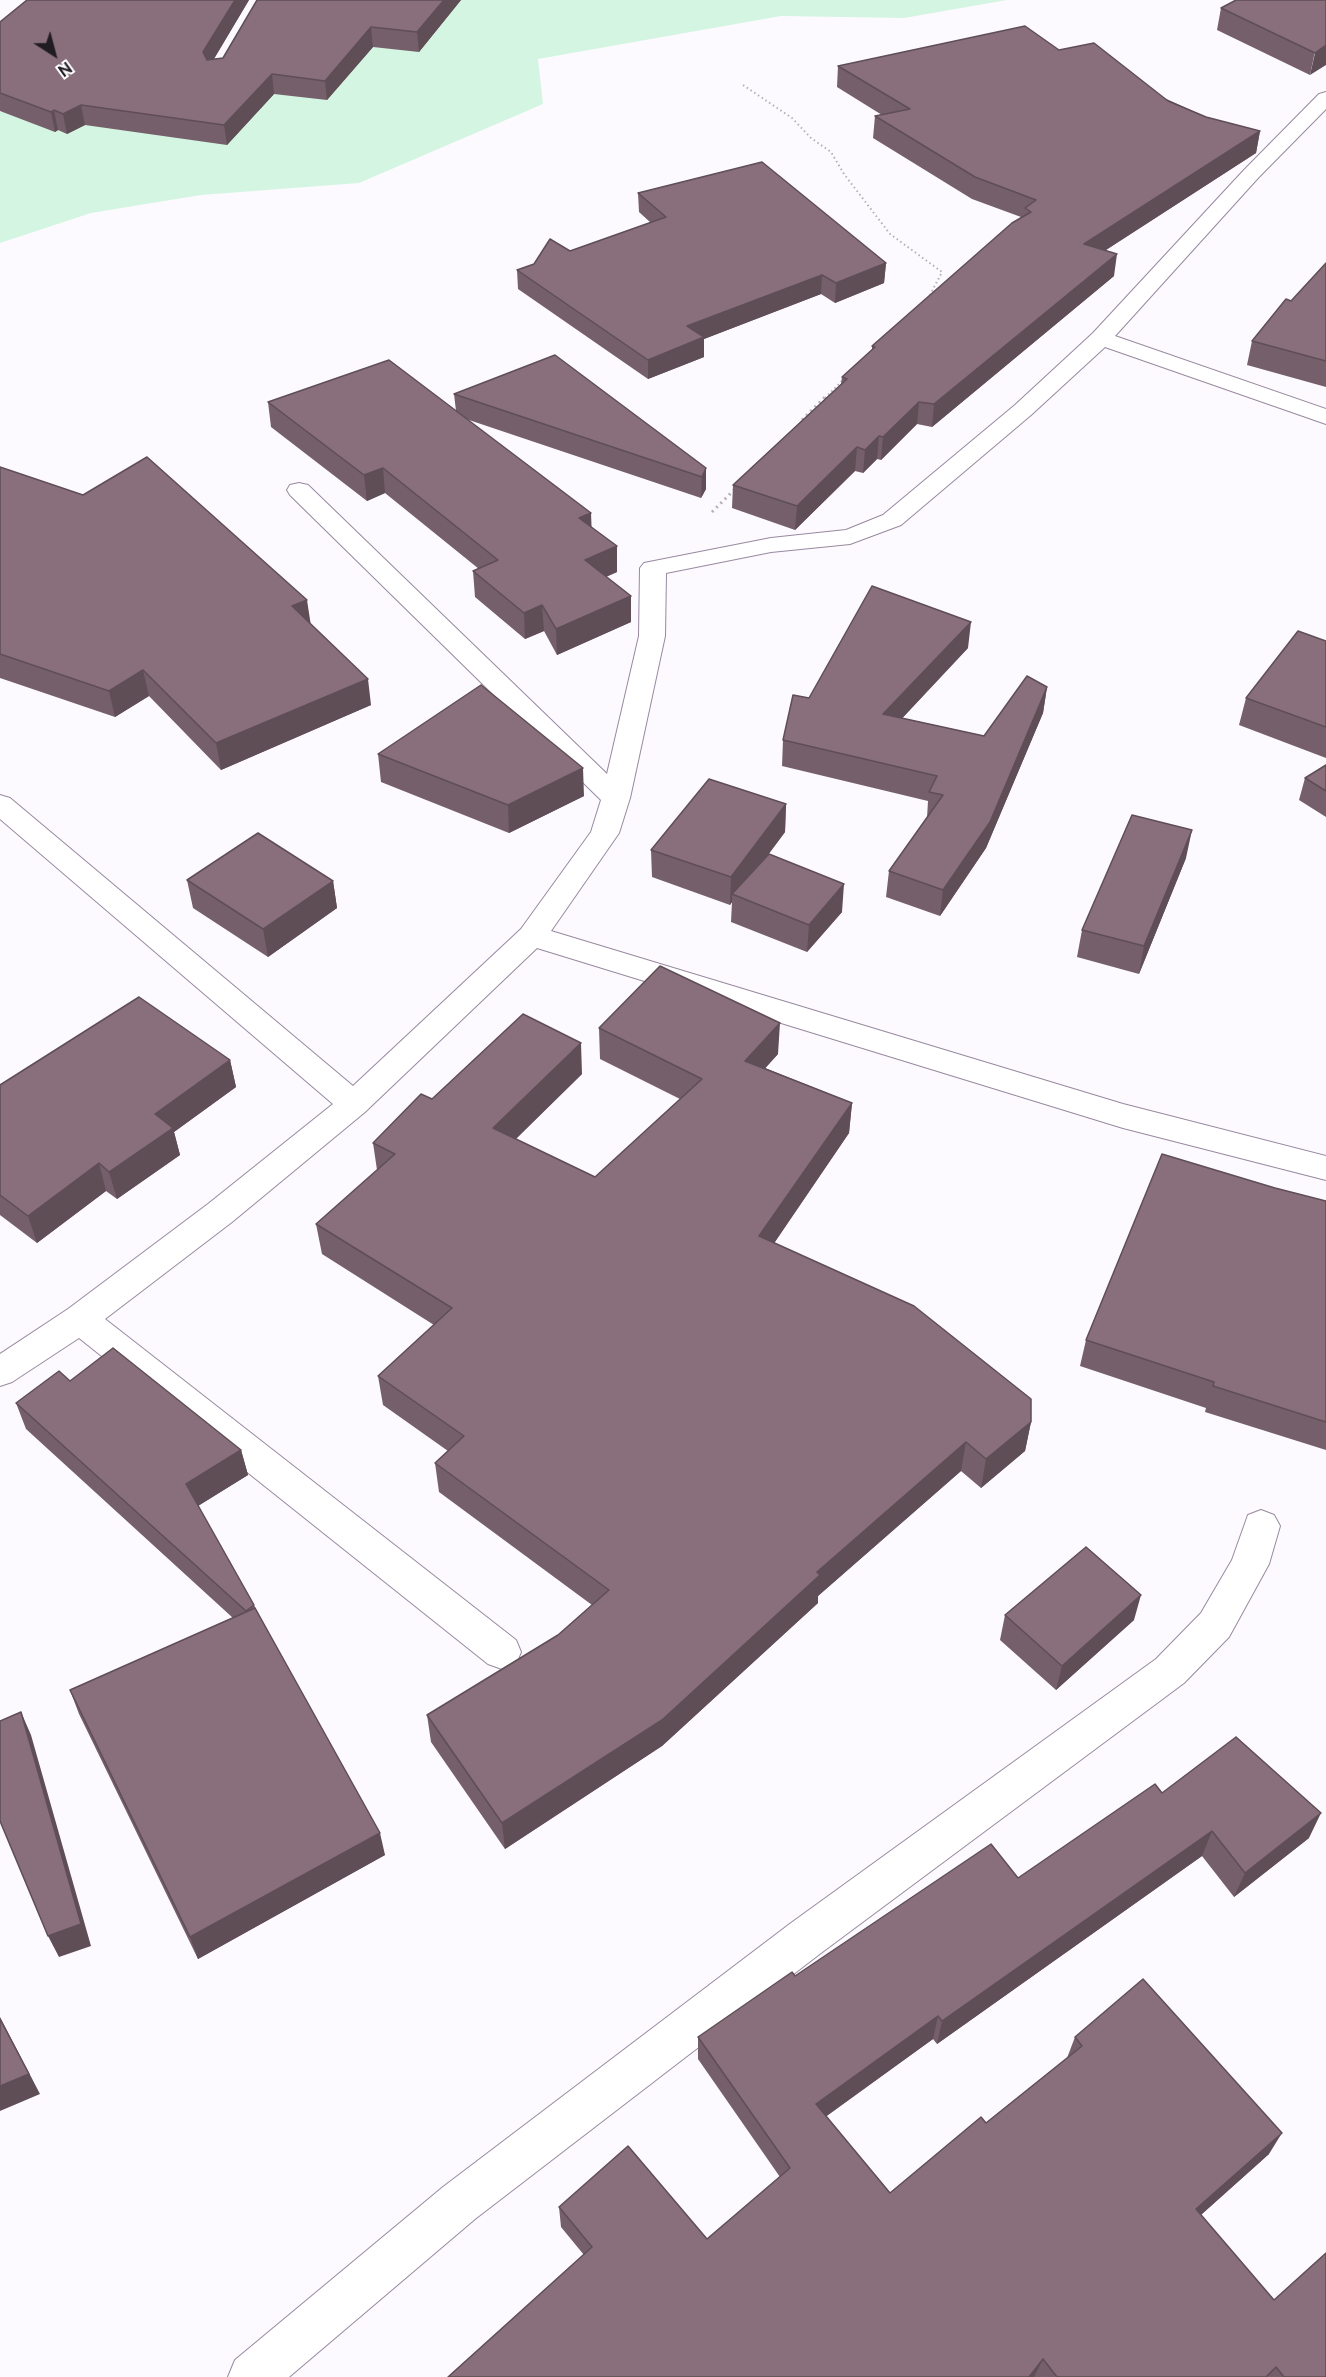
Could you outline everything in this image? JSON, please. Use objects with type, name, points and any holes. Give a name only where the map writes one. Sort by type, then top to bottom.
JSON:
[{"type":"street","points":[[0,1372],[80,1319],[220,1213],[354,1104],[532,936],[605,833],[616,798],[652,636],[652,568],[771,545],[850,537],[892,520],[1023,410],[1101,338],[1251,174],[1326,98]]},
{"type":"street","points":[[1101,338],[1326,417]]},
{"type":"street","points":[[299,490],[616,798]]},
{"type":"street","points":[[0,804],[354,1104]]},
{"type":"street","points":[[532,936],[1123,1116],[1326,1168]]},
{"type":"street","points":[[80,1319],[502,1652]]},
{"type":"street","points":[[252,2377],[459,2203],[796,1945],[1170,1671],[1215,1625],[1250,1564],[1261,1526]]},
{"type":"path","points":[[743,84],[792,118],[811,138],[831,152],[844,174],[890,234],[942,272],[927,302]]},
{"type":"path","points":[[802,420],[852,372]]},
{"type":"path","points":[[652,568],[736,488]]},
{"type":"green space","points":[[384,0],[1007,0],[904,18],[781,16],[538,59],[543,104],[359,183],[201,195],[91,213],[0,243],[0,112],[262,98]]},
{"type":"building","points":[[27,0],[235,0],[203,52],[207,60],[223,58],[257,0],[444,0],[417,32],[371,27],[325,81],[272,74],[224,125],[81,105],[63,114],[54,110],[51,112],[0,93],[0,22]]},
{"type":"building","points":[[1236,0],[1326,0],[1326,45],[1315,53],[1221,8]]},
{"type":"building","points":[[1025,26],[1059,50],[1094,43],[1168,101],[1206,117],[1260,131],[1084,244],[1117,254],[934,404],[919,402],[883,437],[879,436],[865,450],[857,447],[797,506],[733,485],[847,379],[842,377],[875,347],[872,346],[1012,223],[1031,212],[1025,208],[1036,200],[975,177],[875,116],[910,109],[838,66]]},
{"type":"building","points":[[762,162],[886,263],[836,283],[822,275],[687,326],[704,337],[648,360],[517,270],[534,264],[550,239],[570,251],[666,217],[638,193]]},
{"type":"building","points":[[1326,263],[1326,361],[1252,341],[1286,299],[1291,301]]},
{"type":"building","points":[[555,355],[706,468],[702,477],[454,394]]},
{"type":"building","points":[[389,360],[591,513],[579,518],[617,546],[585,560],[631,596],[556,629],[542,605],[524,613],[473,571],[498,560],[383,468],[364,475],[268,402]]},
{"type":"building","points":[[147,457],[307,600],[292,606],[368,679],[216,743],[143,670],[109,691],[0,654],[0,467],[83,495]]},
{"type":"building","points":[[872,586],[971,622],[883,714],[984,736],[1027,676],[1047,687],[990,822],[943,890],[889,871],[943,795],[929,792],[937,776],[783,740],[793,695],[809,698]]},
{"type":"building","points":[[1298,631],[1326,641],[1326,727],[1246,698]]},
{"type":"building","points":[[481,685],[583,768],[508,805],[378,754]]},
{"type":"building","points":[[1326,765],[1326,791],[1305,778]]},
{"type":"building","points":[[709,779],[786,804],[731,877],[651,850]]},
{"type":"building","points":[[1132,815],[1192,830],[1144,946],[1082,930]]},
{"type":"building","points":[[258,833],[333,881],[263,929],[187,880]]},
{"type":"building","points":[[769,854],[844,884],[809,925],[732,894]]},
{"type":"building","points":[[660,966],[780,1023],[745,1061],[852,1103],[759,1236],[914,1306],[1031,1399],[1031,1422],[986,1459],[966,1442],[817,1572],[820,1575],[662,1720],[502,1823],[427,1715],[558,1635],[609,1590],[435,1463],[464,1436],[378,1376],[452,1308],[316,1224],[395,1154],[373,1143],[421,1094],[432,1099],[523,1014],[581,1043],[493,1128],[595,1177],[702,1079],[599,1028]]},
{"type":"building","points":[[139,997],[230,1060],[155,1114],[173,1128],[109,1172],[99,1163],[28,1216],[0,1195],[0,1085]]},
{"type":"building","points":[[1162,1154],[1326,1201],[1326,1422],[1213,1386],[1214,1382],[1086,1340]]},
{"type":"building","points":[[113,1348],[241,1450],[186,1484],[254,1605],[246,1611],[16,1403],[59,1371],[70,1381]]},
{"type":"building","points":[[1086,1547],[1141,1595],[1062,1666],[1005,1615]]},
{"type":"building","points":[[255,1608],[380,1833],[190,1937],[70,1690]]},
{"type":"building","points":[[21,1712],[81,1924],[48,1936],[0,1821],[0,1721]]},
{"type":"building","points":[[1236,1737],[1321,1813],[1245,1873],[1212,1831],[942,2021],[938,2016],[816,2104],[890,2193],[981,2117],[986,2123],[1082,2046],[1075,2037],[1143,1979],[1282,2133],[1196,2209],[1274,2300],[1326,2253],[1326,2377],[1284,2377],[1276,2367],[1266,2377],[1057,2377],[1043,2359],[1029,2377],[448,2377],[592,2247],[559,2207],[628,2146],[707,2239],[790,2168],[698,2037],[792,1972],[795,1976],[991,1844],[1018,1878],[1155,1784],[1162,1793]]},
{"type":"building","points":[[0,2019],[29,2074],[0,2086]]}]
